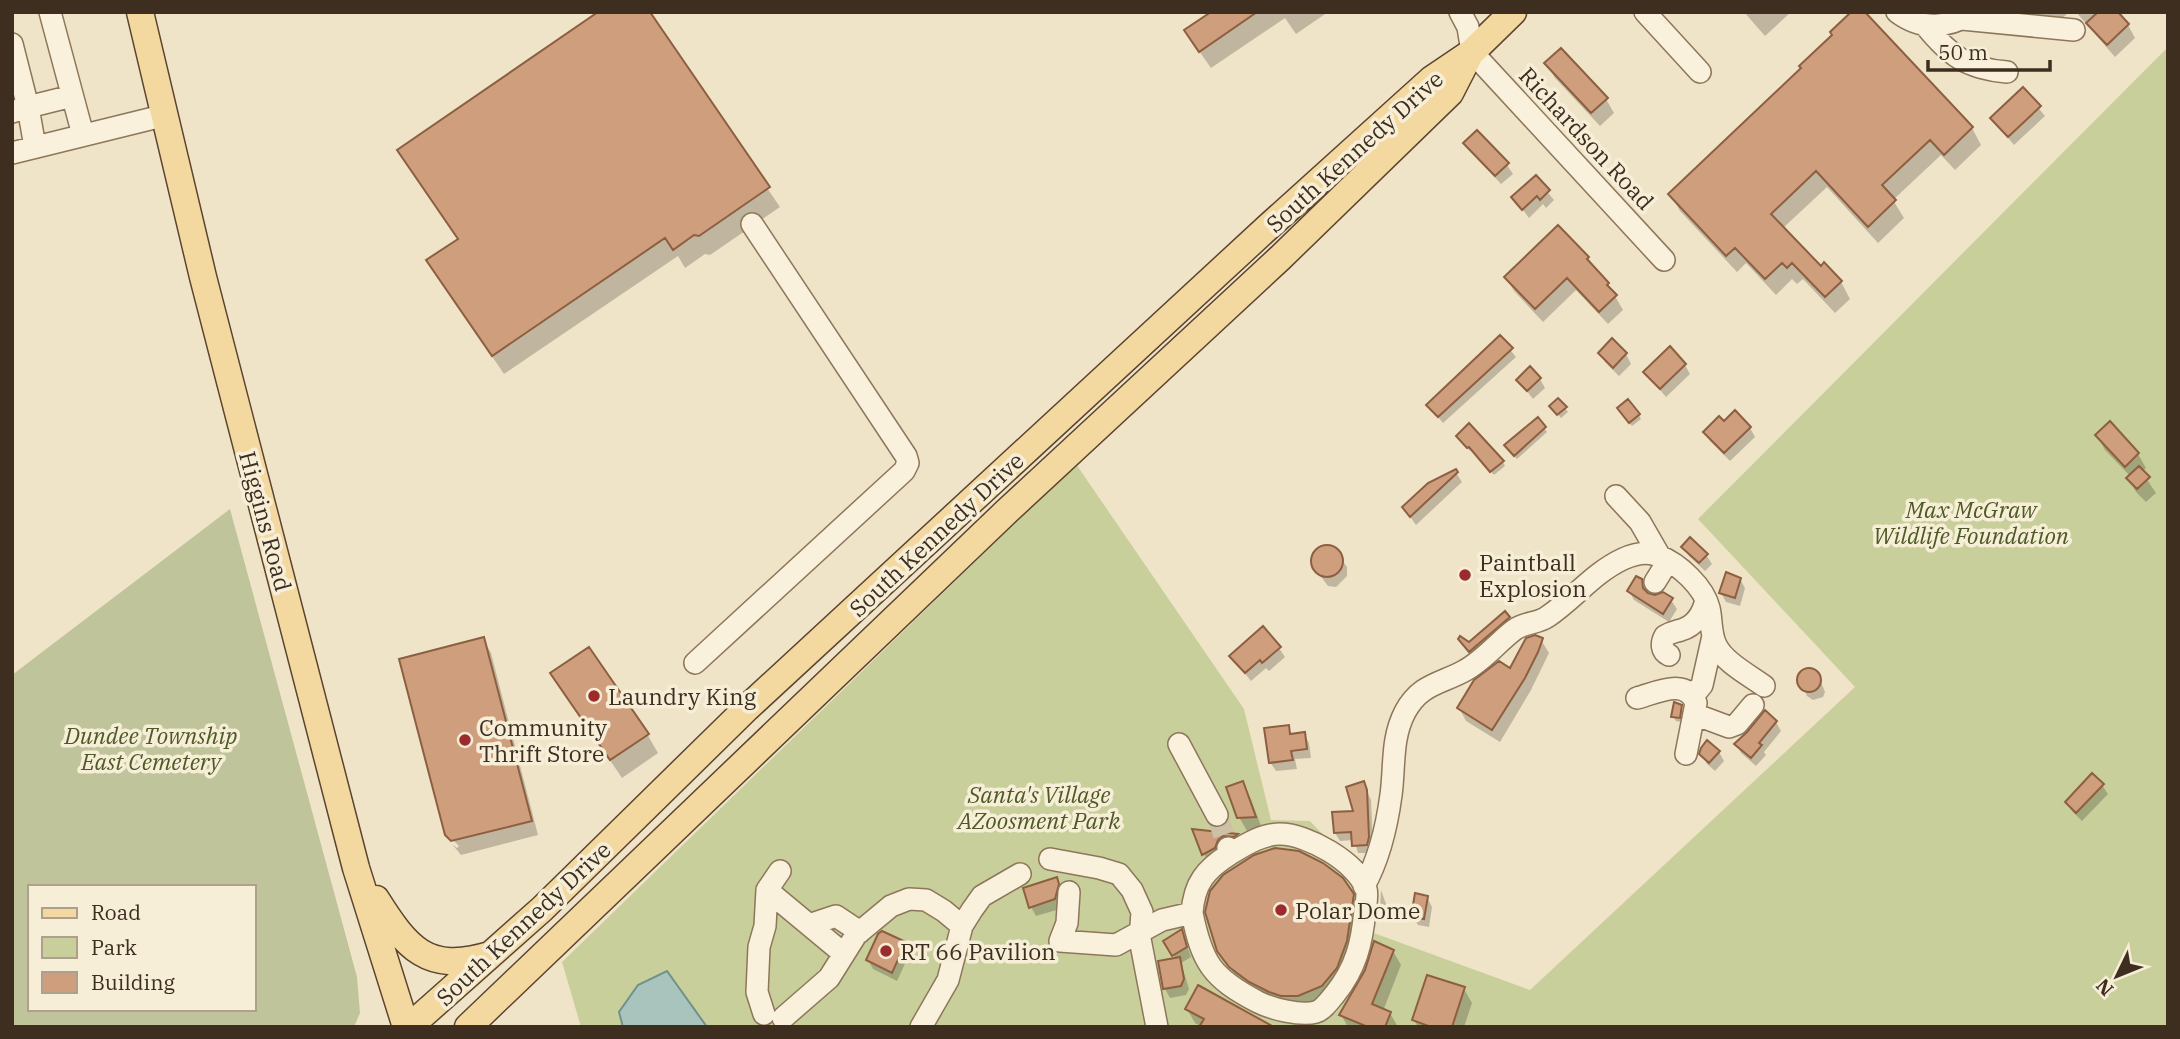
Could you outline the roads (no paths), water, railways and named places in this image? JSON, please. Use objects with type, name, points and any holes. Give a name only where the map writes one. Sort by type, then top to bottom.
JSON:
[{"type":"main road","name":"Higgins Road","points":[[140,12],[203,278],[356,868],[407,1027]]},
{"type":"main road","name":"South Kennedy Drive","points":[[407,1027],[542,909],[747,708],[1227,265],[1432,79],[1472,52],[1513,12]]},
{"type":"main road","name":"South Kennedy Drive","points":[[468,1027],[1006,512],[1264,273],[1450,93],[1472,52]]},
{"type":"main road","points":[[356,868],[398,934],[414,950],[433,958],[466,962],[492,955]]},
{"type":"street","points":[[50,12],[83,135]]},
{"type":"street","points":[[1460,12],[1468,27],[1472,52]]},
{"type":"street","points":[[1645,12],[1700,72]]},
{"type":"street","points":[[1897,12],[1914,23],[1925,25],[1944,26],[1968,16],[2074,30]]},
{"type":"street","points":[[1925,25],[1955,57],[1976,68],[2007,72]]},
{"type":"street","points":[[12,44],[20,109],[35,147]]},
{"type":"street","name":"Richardson Road","points":[[1472,52],[1664,260]]},
{"type":"street","points":[[20,109],[72,96]]},
{"type":"street","points":[[12,153],[166,115]]},
{"type":"street","points":[[695,663],[904,471],[908,463],[906,456],[752,224]]},
{"type":"street","points":[[1227,265],[1264,273]]},
{"type":"street","points":[[1616,496],[1640,522],[1663,558],[1695,584],[1706,600],[1713,636],[1723,654],[1764,686]]},
{"type":"street","points":[[1364,886],[1373,870],[1389,809],[1395,736],[1406,710],[1416,697],[1433,683],[1466,670],[1519,626],[1551,614],[1579,588],[1619,561],[1635,554],[1663,558]]},
{"type":"street","points":[[1655,582],[1663,558]]},
{"type":"street","points":[[1668,655],[1662,645],[1665,636],[1683,630],[1695,622],[1706,600]]},
{"type":"street","points":[[1686,754],[1693,705],[1702,685],[1713,636]]},
{"type":"street","points":[[1637,698],[1678,687],[1693,705],[1729,727],[1737,724],[1753,705]]},
{"type":"street","points":[[1179,744],[1217,815]]},
{"type":"street","points":[[1280,834],[1308,840],[1357,871],[1364,886],[1367,890],[1362,938],[1350,976],[1318,1012],[1301,1013],[1264,1005],[1236,991],[1219,976],[1199,947],[1192,913],[1193,896],[1209,867],[1229,851],[1258,839],[1280,834]]},
{"type":"street","points":[[1050,859],[1119,874],[1132,890],[1142,912],[1140,939],[1157,1027]]},
{"type":"street","points":[[780,871],[767,890],[765,926],[759,947],[758,992],[771,1021],[828,978],[860,932],[891,906],[909,899],[926,900],[962,926]]},
{"type":"street","points":[[921,1027],[948,981],[962,926],[982,896],[1020,874]]},
{"type":"street","points":[[767,890],[844,954]]},
{"type":"street","points":[[1069,892],[1067,923],[1060,941],[1116,945],[1162,920],[1192,913]]},
{"type":"street","points":[[809,925],[836,916],[860,932]]},
{"type":"water","points":[[667,971],[707,1027],[623,1027],[619,1012],[638,985]]},
{"type":"tunnel","points":[[1217,815],[1228,848]]},
{"type":"place","name":"Paintball Explosion","points":[[1465,575]]},
{"type":"place","name":"Laundry King","points":[[594,696]]},
{"type":"place","name":"Community Thrift Store","points":[[465,740]]},
{"type":"place","name":"Polar Dome","points":[[1281,910]]},
{"type":"place","name":"RT 66 Pavilion","points":[[886,951]]},
{"type":"park label","name":"Max McGraw Wildlife Foundation","points":[[1971,522]]},
{"type":"park label","name":"Dundee Township East Cemetery","points":[[151,748]]},
{"type":"park label","name":"Santa's Village AZoosment Park","points":[[1039,807]]}]
